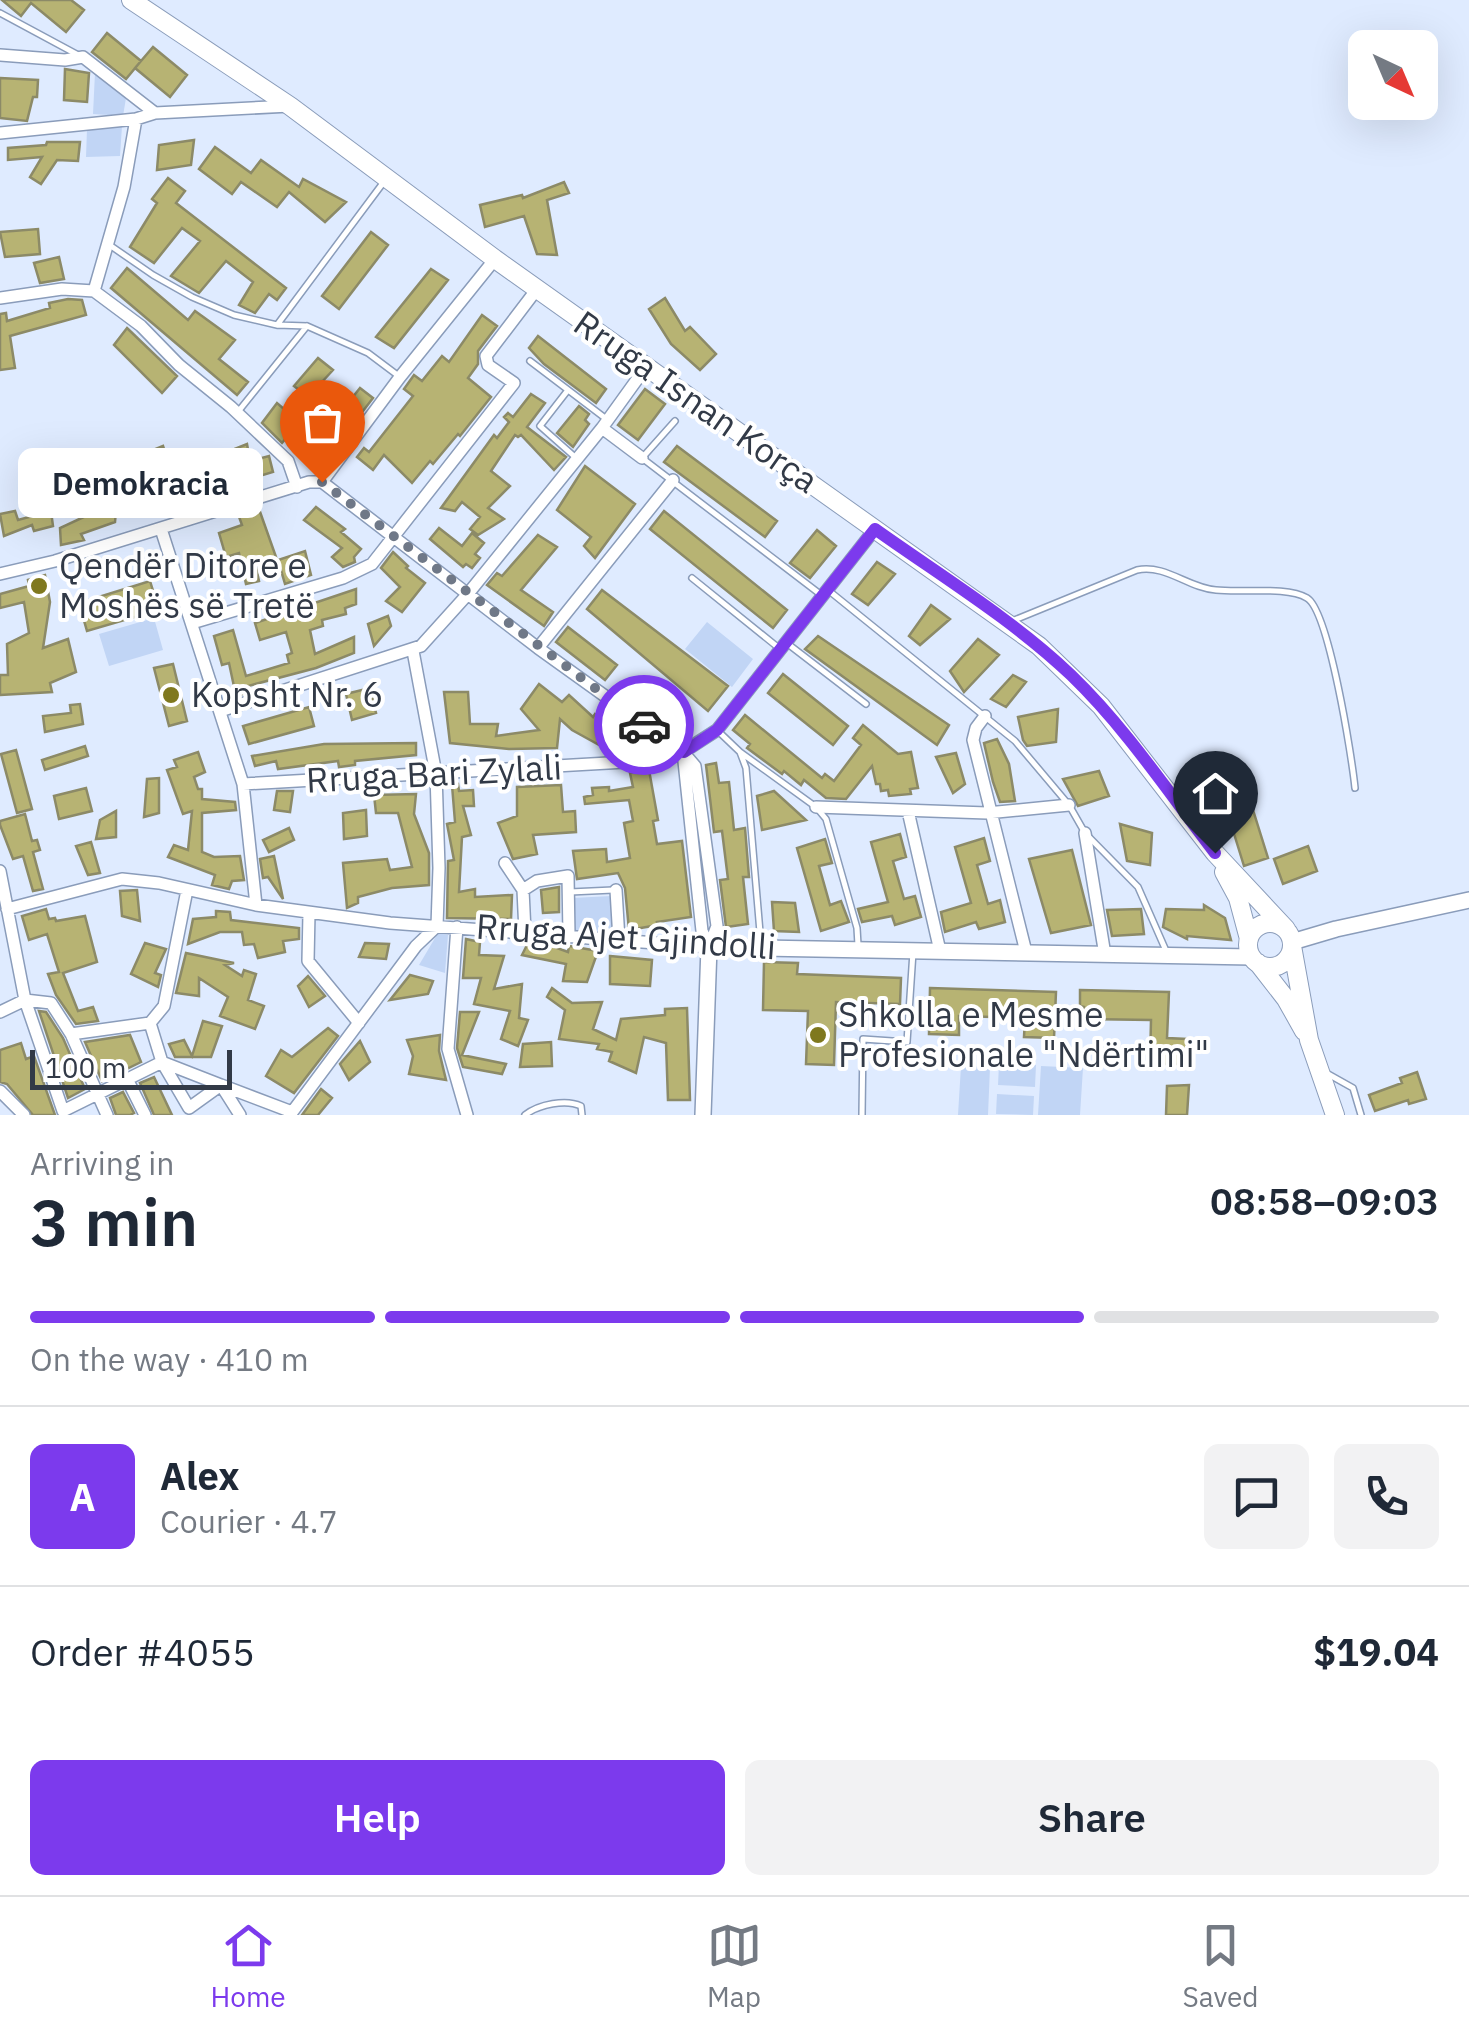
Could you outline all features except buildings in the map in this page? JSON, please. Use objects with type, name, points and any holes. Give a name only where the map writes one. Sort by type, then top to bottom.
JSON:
[{"type":"main road","name":"Rruga Isnan Korça","points":[[130,0],[290,106],[495,259],[1009,622],[1101,706],[1215,853],[1290,939]]},
{"type":"main road","name":"Rruga Isnan Korça","points":[[1215,853],[1238,898],[1253,953],[1309,1040]]},
{"type":"main road","points":[[1290,939],[1287,958],[1280,964],[1267,966],[1253,953],[1254,931],[1265,924],[1279,924],[1290,939],[1309,1040],[1335,1115]]},
{"type":"street","points":[[0,56],[66,60],[83,57],[155,113]]},
{"type":"street","points":[[0,133],[136,119],[155,113],[290,106]]},
{"type":"street","points":[[94,291],[124,187],[136,119]]},
{"type":"street","points":[[0,574],[322,482],[495,259]]},
{"type":"street","points":[[0,298],[62,289],[94,291],[141,326],[179,366],[288,460],[298,487]]},
{"type":"street","points":[[192,623],[362,571],[394,537],[514,382],[488,365],[486,356],[537,289]]},
{"type":"street","points":[[220,711],[412,651],[425,642],[605,424],[646,367]]},
{"type":"street","points":[[605,424],[642,458]]},
{"type":"street","points":[[538,648],[673,480]]},
{"type":"street","points":[[322,482],[538,648],[684,752],[702,931],[708,947],[703,1115]]},
{"type":"street","points":[[161,529],[243,784],[256,905]]},
{"type":"street","points":[[684,752],[717,730],[875,529]]},
{"type":"street","points":[[0,871],[26,1000],[64,1113],[162,1062],[291,1114],[416,946],[437,926],[436,774],[412,651]]},
{"type":"street","points":[[985,716],[973,740],[1026,952]]},
{"type":"street","name":"Rruga Bari Zylali","points":[[243,784],[643,761],[684,752]]},
{"type":"street","points":[[816,808],[992,813],[1070,805]]},
{"type":"street","points":[[908,811],[940,951]]},
{"type":"street","points":[[1085,834],[1104,954]]},
{"type":"street","points":[[505,863],[523,890],[525,932]]},
{"type":"street","points":[[523,890],[537,881],[568,876],[570,936]]},
{"type":"street","name":"Rruga Ajet Gjindolli","points":[[7,909],[122,879],[309,913],[708,947],[914,948],[1168,956],[1253,953]]},
{"type":"street","points":[[71,1034],[150,1023],[164,1006],[187,890]]},
{"type":"street","points":[[616,890],[619,940]]},
{"type":"street","points":[[1290,939],[1469,900]]},
{"type":"street","points":[[309,913],[308,961],[359,1023]]},
{"type":"street","points":[[457,926],[448,1049],[467,1115]]},
{"type":"street","points":[[0,1012],[26,1000],[52,1003],[71,1034],[107,1115]]},
{"type":"street","points":[[150,1023],[162,1062],[191,1112]]},
{"type":"street","points":[[128,1079],[142,1114]]},
{"type":"street","points":[[176,1115],[191,1112],[221,1085]]},
{"type":"street","points":[[221,1085],[240,1115]]},
{"type":"street","points":[[0,1091],[24,1115]]},
{"type":"lane","points":[[0,13],[83,57]]},
{"type":"lane","points":[[277,325],[387,178]]},
{"type":"lane","points":[[108,244],[153,276],[192,297],[234,314],[277,325],[308,326],[368,352],[400,377]]},
{"type":"lane","points":[[238,413],[308,326]]},
{"type":"lane","points":[[530,360],[605,424]]},
{"type":"lane","points":[[568,390],[540,426],[577,458]]},
{"type":"lane","points":[[675,421],[642,458],[825,593],[1014,741],[1070,805],[1085,834],[1138,887],[1168,956]]},
{"type":"lane","points":[[1009,622],[1152,567],[1213,590],[1299,594],[1312,600],[1325,627],[1354,788]]},
{"type":"lane","points":[[692,578],[866,704]]},
{"type":"lane","points":[[717,730],[740,752],[816,808],[830,827],[858,928],[858,948]]},
{"type":"lane","points":[[740,752],[746,768],[762,947]]},
{"type":"lane","points":[[568,892],[616,890]]},
{"type":"lane","points":[[862,1115],[864,1039],[907,1042],[914,948]]},
{"type":"lane","points":[[1319,1069],[1353,1088],[1361,1115]]},
{"type":"lane","points":[[525,1115],[554,1104],[574,1103],[582,1106],[582,1115]]},
{"type":"shaded area","points":[[95,73],[126,98],[123,116],[93,114]]},
{"type":"shaded area","points":[[122,126],[120,156],[86,157],[87,129]]},
{"type":"shaded area","points":[[154,618],[163,650],[109,666],[99,634]]},
{"type":"shaded area","points":[[707,622],[753,659],[732,687],[685,649]]},
{"type":"shaded area","points":[[611,896],[611,933],[573,931],[572,898]]},
{"type":"shaded area","points":[[438,933],[448,935],[445,973],[419,965]]},
{"type":"shaded area","points":[[999,1064],[1036,1065],[1035,1087],[998,1085]]},
{"type":"shaded area","points":[[961,1066],[990,1067],[988,1115],[958,1115]]},
{"type":"shaded area","points":[[1041,1066],[1083,1068],[1080,1115],[1038,1115]]},
{"type":"shaded area","points":[[997,1094],[1034,1096],[1033,1115],[996,1114]]},
{"type":"way so far","points":[[322,482],[644,725]]},
{"type":"place","name":"Demokracia","points":[[322,482]]},
{"type":"place","name":"Qendër Ditore e Moshës së Tretë","points":[[39,586]]},
{"type":"place","name":"Kopsht Nr. 6","points":[[171,695]]},
{"type":"place","name":"Shkolla e Mesme Profesionale \"Ndërtimi\"","points":[[818,1035]]},
{"type":"route","points":[[644,725],[684,752],[717,730],[875,529],[1009,622],[1071,676],[1129,740],[1215,853]]}]
